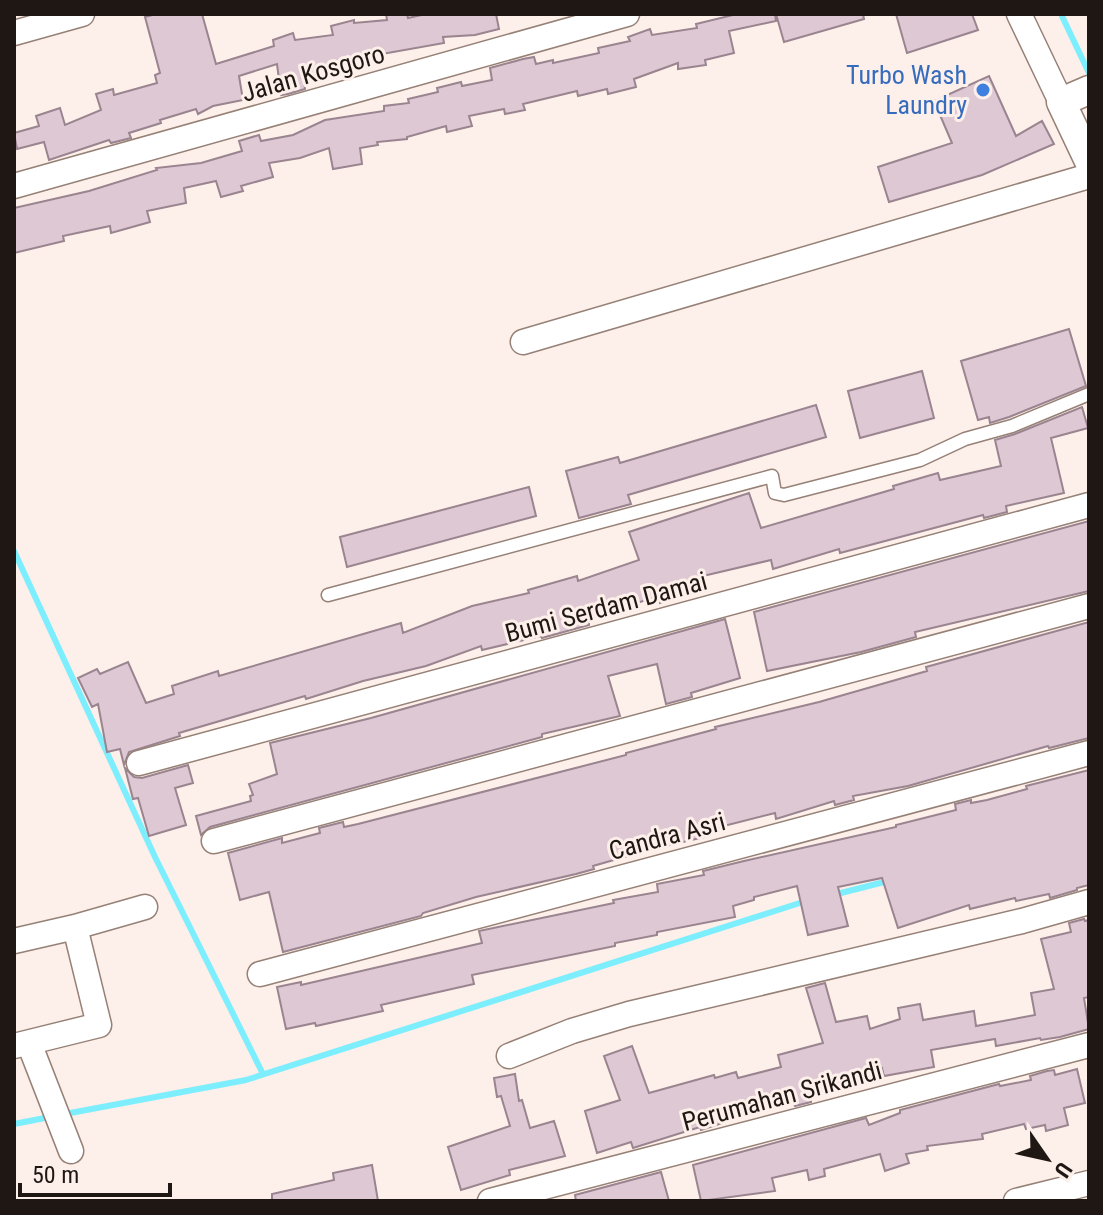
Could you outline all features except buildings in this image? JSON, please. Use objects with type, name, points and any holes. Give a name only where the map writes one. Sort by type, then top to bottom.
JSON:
[{"type":"street","points":[[14,33],[82,14]]},
{"type":"street","name":"Jalan Kosgoro","points":[[14,186],[627,14]]},
{"type":"street","points":[[1019,14],[1075,96],[1089,161]]},
{"type":"street","points":[[523,342],[1089,176]]},
{"type":"street","name":"Bumi Serdam Damai","points":[[139,763],[1089,505]]},
{"type":"street","points":[[214,841],[1089,606]]},
{"type":"street","name":"Candra Asri","points":[[260,974],[1089,753]]},
{"type":"street","points":[[509,1056],[572,1031],[629,1014],[1022,921],[1089,902]]},
{"type":"street","points":[[14,941],[145,907]]},
{"type":"street","points":[[71,1151],[22,1045],[99,1025],[75,927]]},
{"type":"street","name":"Perumahan Srikandi","points":[[490,1201],[1089,1045]]},
{"type":"street","points":[[1016,1201],[1089,1183]]},
{"type":"lane","points":[[328,595],[772,476],[775,493],[784,495],[920,460],[965,439],[1012,426],[1089,394]]},
{"type":"waterway","points":[[1061,14],[1089,73]]},
{"type":"waterway","points":[[14,551],[155,857],[263,1074]]},
{"type":"waterway","points":[[833,895],[888,881]]},
{"type":"waterway","points":[[65,1114],[246,1080],[806,901]]},
{"type":"waterway","points":[[14,1124],[50,1117]]},
{"type":"place","name":"Turbo Wash Laundry","points":[[983,90]]}]
